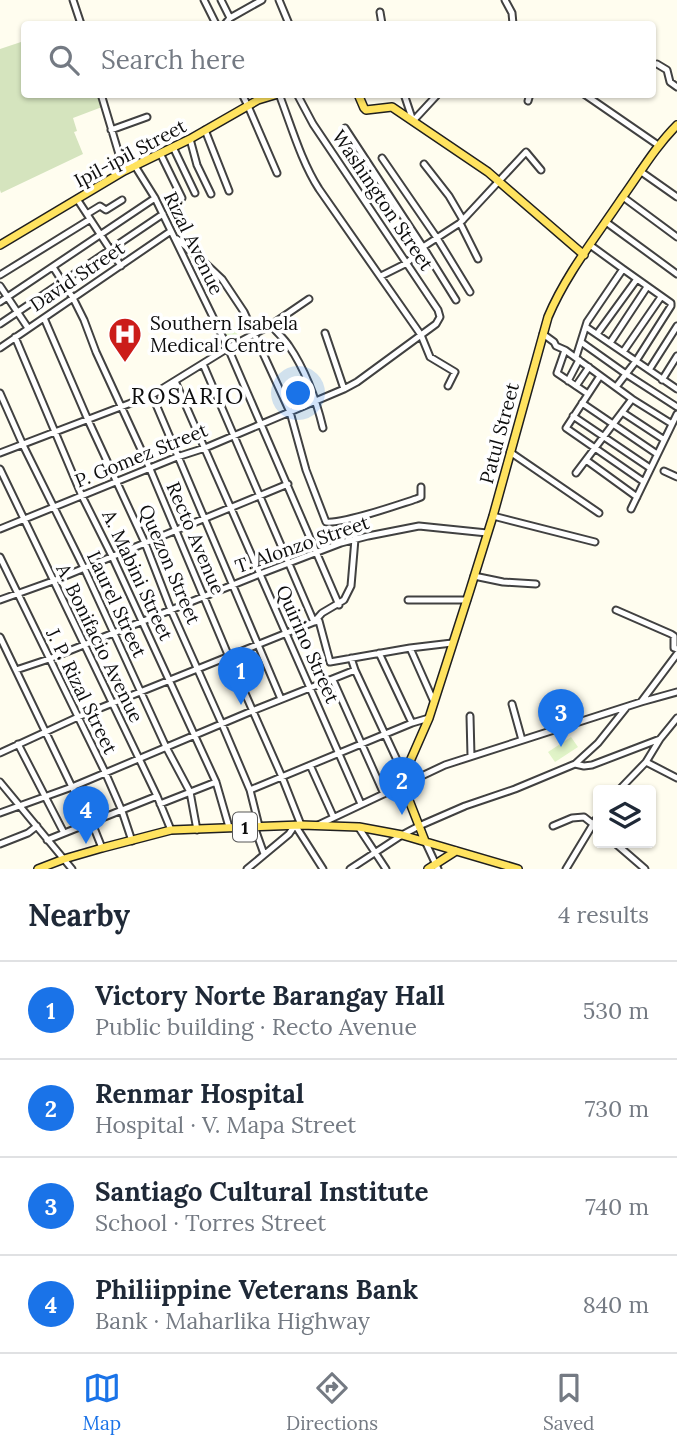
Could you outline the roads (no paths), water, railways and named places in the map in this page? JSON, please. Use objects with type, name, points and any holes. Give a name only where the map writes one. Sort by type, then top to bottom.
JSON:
[{"type":"main road","name":"Ipil-ipil Street","points":[[0,245],[124,171],[265,98]]},
{"type":"main road","points":[[359,98],[366,110],[392,107],[500,181],[584,255]]},
{"type":"main road","name":"Patul Street","points":[[403,785],[404,775],[429,718],[467,600],[556,297],[658,145],[677,125]]},
{"type":"main road","points":[[403,785],[425,841]]},
{"type":"main road","name":"1","points":[[38,869],[64,859],[171,830],[298,825],[359,827],[402,835],[513,868]]},
{"type":"main road","points":[[428,869],[437,866],[456,851]]},
{"type":"street","points":[[73,0],[80,21]]},
{"type":"street","points":[[204,0],[214,21]]},
{"type":"street","points":[[221,0],[230,18]]},
{"type":"street","points":[[244,0],[249,8]]},
{"type":"street","points":[[228,21],[262,0]]},
{"type":"street","points":[[279,0],[288,21]]},
{"type":"street","points":[[505,0],[513,21]]},
{"type":"street","points":[[380,12],[382,21]]},
{"type":"street","points":[[657,64],[667,70],[670,82],[677,87]]},
{"type":"street","points":[[102,98],[124,171]]},
{"type":"street","points":[[244,98],[277,173]]},
{"type":"street","points":[[280,98],[312,177],[421,335],[430,357],[455,372],[448,386]]},
{"type":"street","name":"Washington Street","points":[[299,98],[313,124],[438,310],[440,317],[436,324]]},
{"type":"street","points":[[405,98],[413,121],[434,98]]},
{"type":"street","points":[[590,98],[658,145]]},
{"type":"street","points":[[111,130],[147,117]]},
{"type":"street","points":[[345,128],[456,300]]},
{"type":"street","points":[[205,130],[229,191]]},
{"type":"street","points":[[667,135],[677,139]]},
{"type":"street","points":[[190,139],[197,164],[211,194]]},
{"type":"street","points":[[173,146],[195,193]]},
{"type":"street","points":[[381,276],[407,263],[423,247],[461,221],[526,152],[541,170]]},
{"type":"street","points":[[160,153],[182,198]]},
{"type":"street","points":[[382,158],[470,292]]},
{"type":"street","points":[[424,164],[449,196],[478,259]]},
{"type":"street","name":"Rizal Avenue","points":[[135,166],[155,198],[229,348],[338,605]]},
{"type":"street","points":[[640,171],[677,197]]},
{"type":"street","points":[[623,197],[677,237]]},
{"type":"street","points":[[0,302],[155,198]]},
{"type":"street","points":[[77,199],[121,266]]},
{"type":"street","points":[[0,275],[88,217],[100,206],[107,209],[122,200]]},
{"type":"street","points":[[0,324],[163,214]]},
{"type":"street","points":[[606,222],[677,274]]},
{"type":"street","points":[[173,234],[228,285],[244,312],[290,412],[306,470],[324,520],[330,523],[353,518],[416,499],[421,496],[421,487]]},
{"type":"street","name":"David Street","points":[[0,348],[173,234]]},
{"type":"street","points":[[590,245],[671,303],[636,361],[616,387]]},
{"type":"street","name":"Recto Avenue","points":[[53,267],[73,298],[150,469],[282,777],[298,825],[323,869]]},
{"type":"street","points":[[568,381],[590,316],[623,269]]},
{"type":"street","points":[[597,334],[637,279]]},
{"type":"street","points":[[0,286],[28,328]]},
{"type":"street","points":[[610,343],[647,287]]},
{"type":"street","points":[[623,352],[661,296]]},
{"type":"street","points":[[0,453],[152,395],[271,325],[309,299]]},
{"type":"street","name":"Quezon Street","points":[[44,318],[145,543],[171,610],[250,790],[264,854]]},
{"type":"street","name":"P. Gomez Street","points":[[0,529],[205,448],[344,389],[436,324]]},
{"type":"street","points":[[271,325],[288,343],[316,400],[323,428]]},
{"type":"street","points":[[649,370],[677,326]]},
{"type":"street","points":[[586,327],[676,387]]},
{"type":"street","points":[[325,333],[344,389]]},
{"type":"street","points":[[543,334],[554,342],[554,345],[671,424]]},
{"type":"street","name":"A. Mabini Street","points":[[15,337],[82,496],[113,556],[216,782],[229,827]]},
{"type":"street","points":[[581,342],[677,407]]},
{"type":"street","points":[[563,349],[556,372],[588,394]]},
{"type":"street","points":[[662,380],[677,356]]},
{"type":"street","points":[[203,365],[314,622]]},
{"type":"street","points":[[576,386],[589,367]]},
{"type":"street","points":[[600,376],[566,427],[644,482]]},
{"type":"street","name":"Quirino Street","points":[[176,381],[362,804]]},
{"type":"street","name":"Laurel Street","points":[[0,393],[166,747],[190,792],[197,830]]},
{"type":"street","points":[[152,395],[281,699]]},
{"type":"street","points":[[576,473],[632,398]]},
{"type":"street","points":[[582,403],[657,454]]},
{"type":"street","points":[[622,412],[663,439]]},
{"type":"street","points":[[631,509],[677,414]]},
{"type":"street","points":[[573,416],[650,468]]},
{"type":"street","points":[[510,452],[599,513]]},
{"type":"street","points":[[586,460],[637,497]]},
{"type":"street","name":"A. Bonifacio Avenue","points":[[0,469],[171,830]]},
{"type":"street","points":[[664,471],[677,477]]},
{"type":"street","points":[[0,600],[53,581],[288,484]]},
{"type":"street","points":[[493,516],[595,542]]},
{"type":"street","points":[[314,622],[322,613],[344,600],[351,586],[355,539],[353,518]]},
{"type":"street","name":"T. Alonzo Street","points":[[16,670],[355,539],[419,526],[487,533]]},
{"type":"street","name":"J. P. Rizal Street","points":[[0,557],[105,772],[132,841]]},
{"type":"street","points":[[474,576],[503,582],[536,584]]},
{"type":"street","points":[[408,600],[467,600]]},
{"type":"street","points":[[616,610],[673,635],[673,647],[677,652],[641,702]]},
{"type":"street","points":[[0,753],[78,717],[314,622],[319,621],[328,661],[452,643]]},
{"type":"street","points":[[0,637],[102,848]]},
{"type":"street","points":[[410,648],[433,702]]},
{"type":"street","points":[[379,653],[412,723]]},
{"type":"street","points":[[351,658],[404,775]]},
{"type":"street","points":[[0,813],[72,787],[355,670]]},
{"type":"street","points":[[333,680],[384,794]]},
{"type":"street","points":[[318,825],[444,765],[677,692]]},
{"type":"street","points":[[512,704],[522,740]]},
{"type":"street","points":[[350,869],[419,826],[575,764],[598,743],[627,707]]},
{"type":"street","points":[[470,716],[471,756]]},
{"type":"street","points":[[250,790],[429,718]]},
{"type":"street","points":[[624,785],[646,762],[677,718]]},
{"type":"street","points":[[670,728],[677,731]]},
{"type":"street","points":[[575,764],[592,765],[660,739]]},
{"type":"street","points":[[18,744],[64,833]]},
{"type":"street","points":[[646,762],[677,778]]},
{"type":"street","points":[[310,765],[333,817]]},
{"type":"street","points":[[0,782],[72,869]]},
{"type":"street","points":[[160,803],[216,782]]},
{"type":"street","points":[[47,840],[157,796]]},
{"type":"street","points":[[552,826],[572,818],[584,817],[593,823]]},
{"type":"street","points":[[0,844],[28,833],[37,825]]},
{"type":"street","points":[[249,868],[298,825]]},
{"type":"street","points":[[359,827],[386,869]]},
{"type":"street","points":[[566,869],[593,829]]},
{"type":"street","points":[[425,841],[437,866]]},
{"type":"street","points":[[621,848],[645,869]]},
{"type":"street","points":[[634,869],[639,863]]},
{"type":"place","name":"Southern Isabela Medical Centre","points":[[125,364]]},
{"type":"place","name":"Victory Norte Barangay Hall","points":[[241,705]]},
{"type":"place","name":"Santiago Cultural Institute","points":[[561,747]]},
{"type":"place","name":"Renmar Hospital","points":[[402,815]]},
{"type":"place","name":"Philiippine Veterans Bank","points":[[86,844]]},
{"type":"district","name":"ROSARIO","points":[[188,395]]}]
